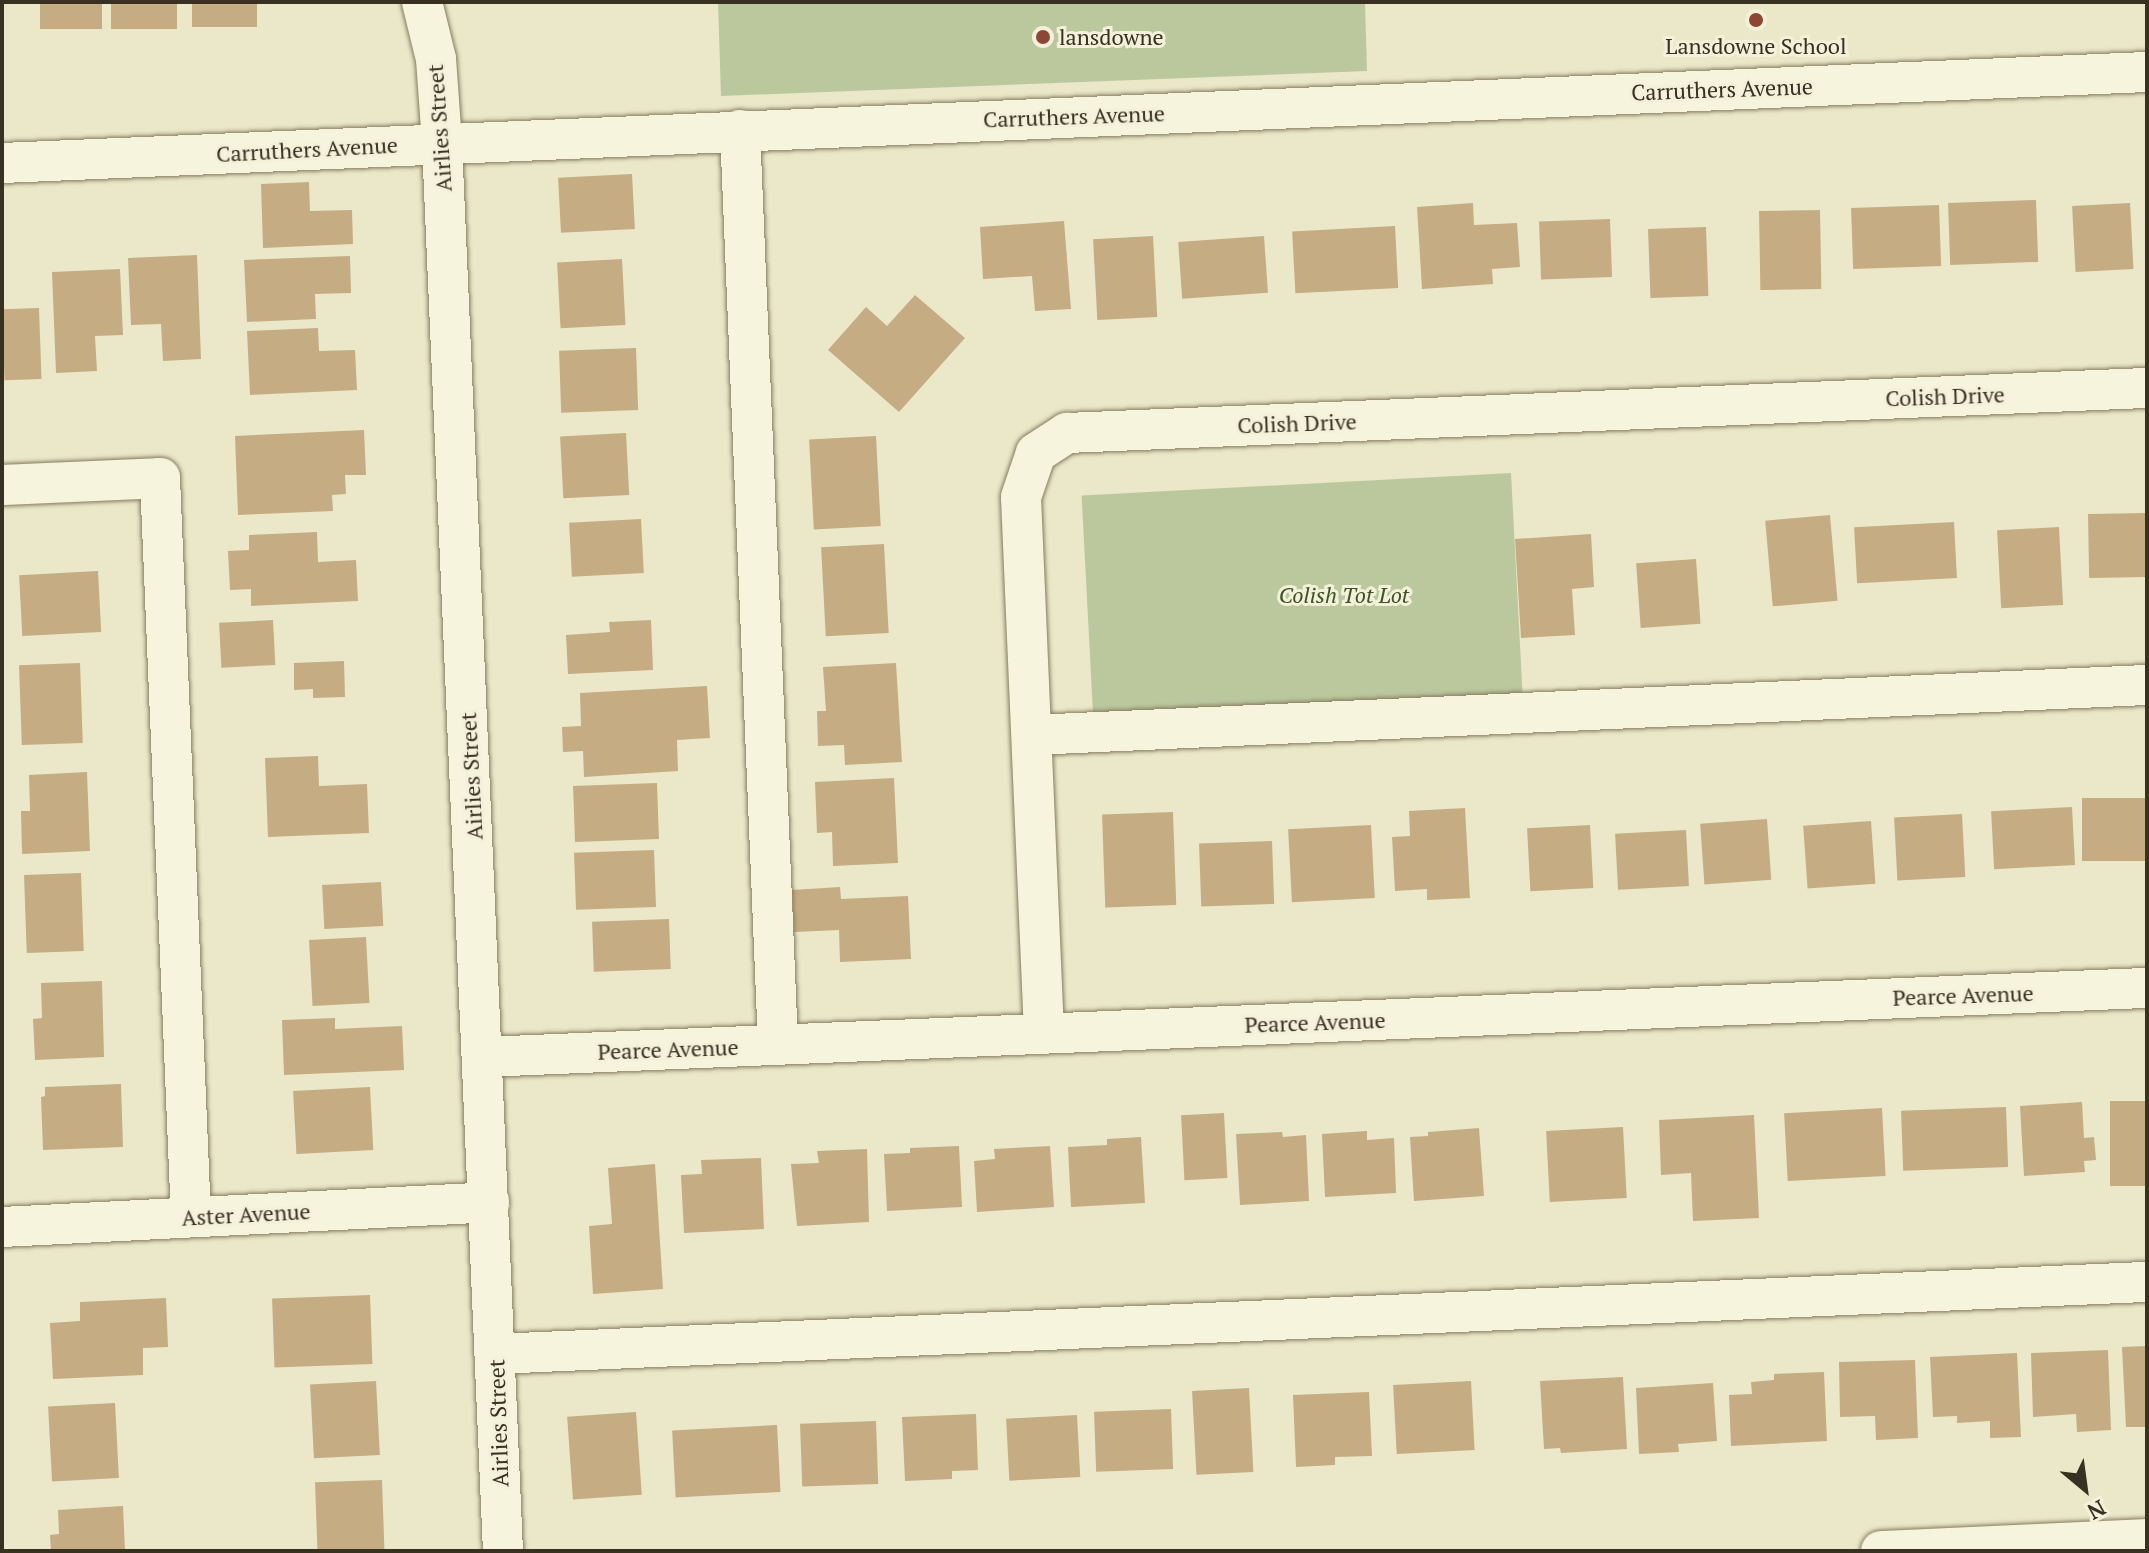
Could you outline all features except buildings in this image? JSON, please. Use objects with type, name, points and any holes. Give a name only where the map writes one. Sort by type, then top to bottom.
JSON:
[{"type":"street","name":"Airlies Street","points":[[422,2],[436,59],[442,143],[503,1551]]},
{"type":"street","name":"Carruthers Avenue","points":[[2,163],[2147,72]]},
{"type":"street","points":[[740,130],[778,1044]]},
{"type":"street","name":"Colish Drive","points":[[1044,1033],[1021,497],[1036,453],[1067,433],[2147,388]]},
{"type":"street","points":[[2,485],[160,478],[191,1217]]},
{"type":"street","points":[[1032,735],[2147,685]]},
{"type":"street","name":"Pearce Avenue","points":[[484,1057],[2147,988]]},
{"type":"street","name":"Aster Avenue","points":[[2,1227],[489,1202]]},
{"type":"street","points":[[495,1354],[2147,1282]]},
{"type":"street","points":[[1881,1551],[2147,1539]]},
{"type":"green space","name":"lansdowne","points":[[718,2],[1365,2],[1367,71],[721,96]]},
{"type":"green space","name":"Colish Tot Lot","points":[[1511,473],[1523,701],[1094,723],[1082,496]]},
{"type":"place","name":"Lansdowne School","points":[[1756,20]]},
{"type":"place","name":"lansdowne","points":[[1043,37]]}]
